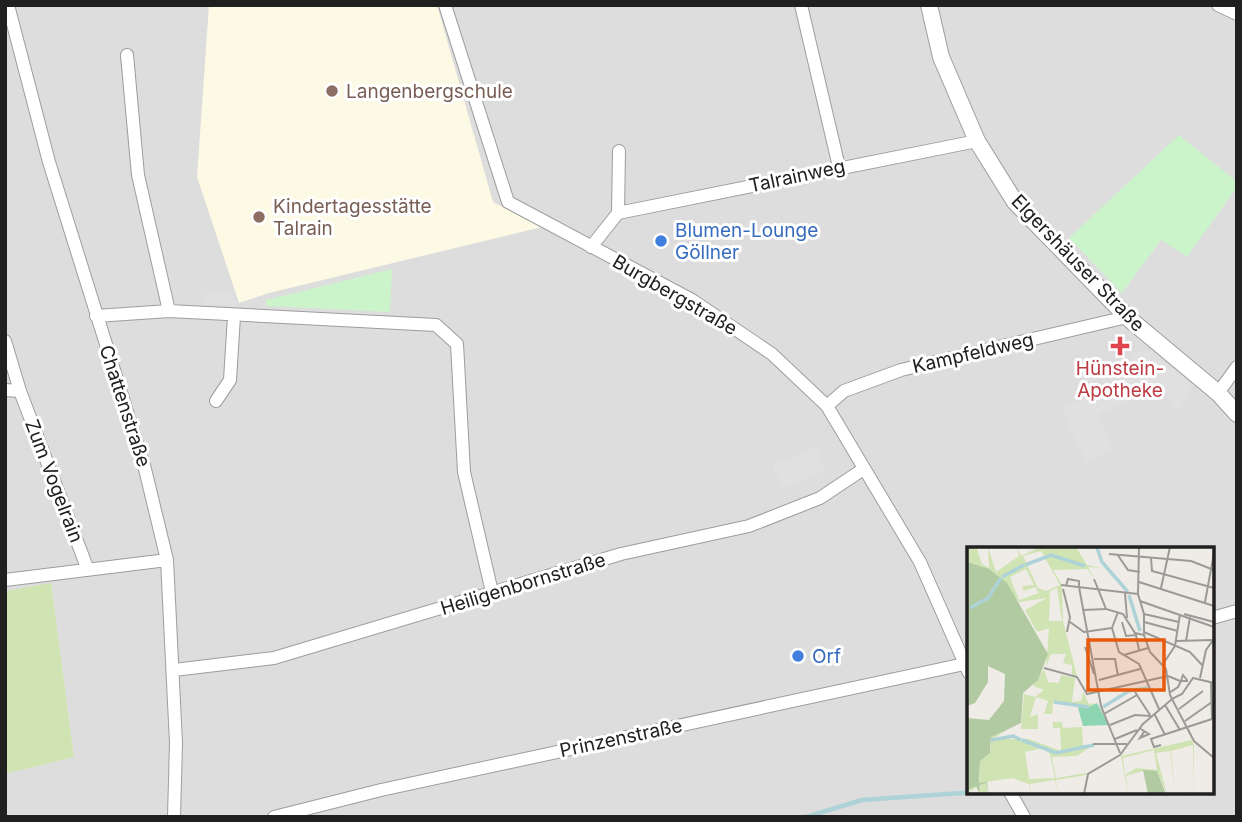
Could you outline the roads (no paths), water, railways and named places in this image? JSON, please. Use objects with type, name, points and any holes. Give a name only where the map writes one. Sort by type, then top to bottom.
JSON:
[{"type":"street","name":"Chattenstraße","points":[[8,5],[24,73],[96,316],[145,469],[167,560],[177,764],[174,817]]},
{"type":"street","name":"Burgbergstraße","points":[[445,5],[508,202],[692,299],[761,346],[827,407],[862,470],[920,562],[967,665]]},
{"type":"street","points":[[801,5],[839,167]]},
{"type":"street","name":"Elgershäuser Straße","points":[[929,5],[941,57],[976,141],[1015,202],[1127,317],[1218,393],[1237,414]]},
{"type":"street","points":[[1218,5],[1237,13]]},
{"type":"street","points":[[127,55],[138,175],[169,311]]},
{"type":"street","name":"Talrainweg","points":[[618,213],[976,141]]},
{"type":"street","points":[[591,247],[618,213],[619,151]]},
{"type":"street","points":[[96,316],[169,311],[436,325],[457,344],[464,472],[492,592]]},
{"type":"street","points":[[216,401],[230,380],[234,316]]},
{"type":"street","name":"Kampfeldweg","points":[[827,407],[844,391],[901,370],[1127,317]]},
{"type":"street","name":"Zum Vogelrain","points":[[5,341],[20,391],[88,570]]},
{"type":"street","points":[[1218,393],[1237,367]]},
{"type":"street","points":[[5,390],[20,391]]},
{"type":"street","name":"Heiligenbornstraße","points":[[174,670],[274,659],[621,554],[749,526],[820,498],[862,470]]},
{"type":"street","points":[[5,580],[167,560]]},
{"type":"street","points":[[1214,617],[1237,611]]},
{"type":"street","name":"Prinzenstraße","points":[[274,817],[381,790],[967,667]]},
{"type":"street","points":[[1011,794],[1024,817]]},
{"type":"waterway","points":[[806,817],[862,800],[967,793]]},
{"type":"place","name":"Langenbergschule","points":[[332,91]]},
{"type":"place","name":"Kindertagesstätte Talrain","points":[[259,217]]},
{"type":"place","name":"Blumen-Lounge Göllner","points":[[661,241]]},
{"type":"place","name":"Hünstein- Apotheke","points":[[1120,346]]},
{"type":"place","name":"Orf","points":[[798,656]]}]
